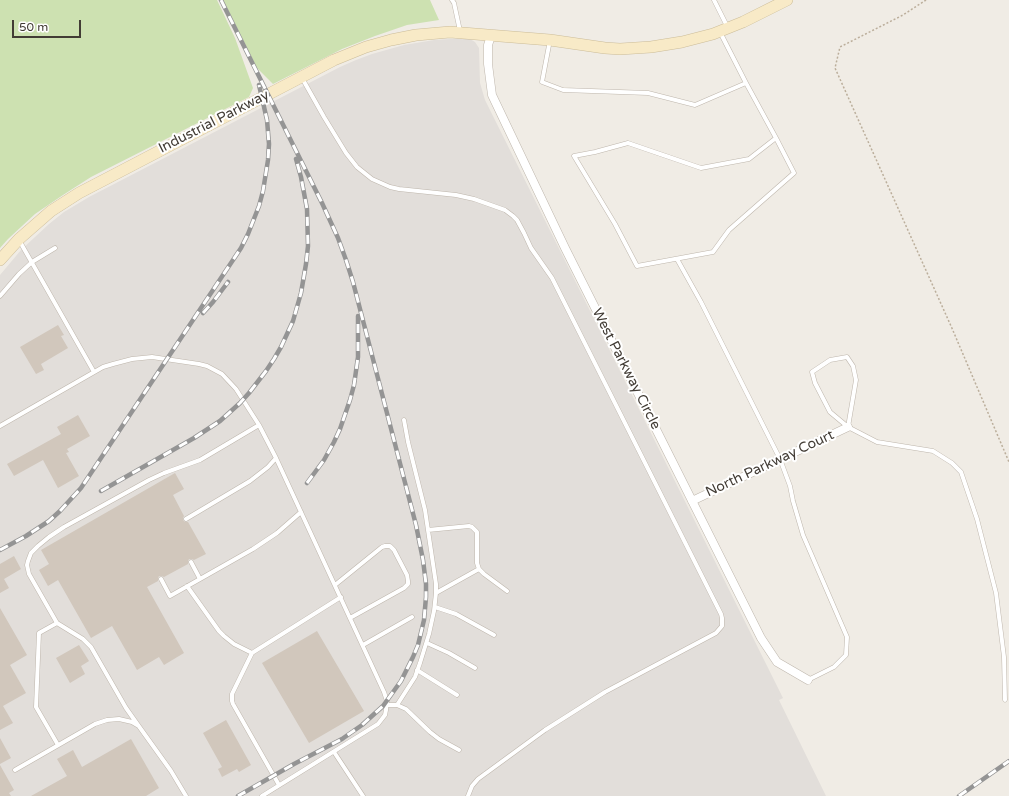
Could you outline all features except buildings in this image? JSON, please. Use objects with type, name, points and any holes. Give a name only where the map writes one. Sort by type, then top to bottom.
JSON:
[{"type":"street","name":"Industrial Parkway","points":[[0,260],[34,225],[51,211],[79,193],[334,60],[366,47],[416,35],[455,33],[550,40],[605,48],[635,48],[667,45],[724,30],[787,0]]},
{"type":"street","name":"West Parkway Circle","points":[[491,36],[488,45],[488,64],[492,95],[565,248],[761,638],[776,662],[808,680]]},
{"type":"street","name":"North Parkway Court","points":[[692,501],[848,427]]},
{"type":"lane","points":[[452,0],[454,3],[455,33]]},
{"type":"lane","points":[[714,0],[724,30],[746,82],[776,138],[794,173],[729,230],[713,252],[637,266],[615,224],[574,156],[628,143],[702,168],[748,159],[776,138]]},
{"type":"lane","points":[[550,40],[542,82],[564,90],[648,93],[695,105],[746,82]]},
{"type":"lane","points":[[301,77],[349,157],[357,167],[372,179],[399,189],[456,195],[474,199],[505,210],[517,220],[531,248],[546,269],[554,284],[718,607],[722,618],[722,626],[716,633],[605,692],[568,714],[545,730],[478,779],[472,786],[468,796]]},
{"type":"lane","points":[[19,239],[94,372]]},
{"type":"lane","points":[[0,296],[14,279],[32,262],[55,248]]},
{"type":"lane","points":[[677,259],[780,459],[790,486],[803,535],[847,638],[846,655],[834,667],[808,680]]},
{"type":"lane","points":[[848,427],[856,380],[853,366],[847,356],[830,360],[812,372],[815,383],[830,412],[848,427],[877,442],[933,452],[952,463],[960,472],[977,519],[996,593],[1004,657],[1005,700]]},
{"type":"lane","points":[[0,426],[94,372],[122,361],[152,357],[199,364],[207,366],[222,374],[236,389],[259,425],[276,458],[363,645],[387,701],[385,715],[378,724],[262,796]]},
{"type":"lane","points":[[397,705],[418,670],[427,643],[435,607],[436,593],[422,495],[404,420]]},
{"type":"lane","points":[[186,796],[138,725],[90,647],[83,639],[57,623],[29,574],[27,565],[29,557],[49,536],[149,480],[200,460],[259,425]]},
{"type":"lane","points":[[186,519],[250,481],[276,458]]},
{"type":"lane","points":[[161,579],[170,596],[265,541],[290,523],[301,512]]},
{"type":"lane","points":[[428,530],[469,526],[475,529],[478,536],[477,563],[479,569],[507,591]]},
{"type":"lane","points":[[335,586],[385,546],[390,546],[394,550],[408,575],[408,584],[404,588],[350,618]]},
{"type":"lane","points":[[191,562],[200,579]]},
{"type":"lane","points":[[436,593],[479,569]]},
{"type":"lane","points":[[187,586],[219,631],[234,644],[252,653]]},
{"type":"lane","points":[[279,785],[232,701],[233,691],[252,653],[341,597]]},
{"type":"lane","points":[[435,607],[456,614],[494,635]]},
{"type":"lane","points":[[363,645],[412,617]]},
{"type":"lane","points":[[57,623],[39,633],[36,707],[58,745]]},
{"type":"lane","points":[[427,643],[449,653],[475,668]]},
{"type":"lane","points":[[418,670],[457,695]]},
{"type":"lane","points":[[387,705],[397,705],[406,709],[434,736],[459,750]]},
{"type":"lane","points":[[15,770],[95,724],[107,720],[119,719],[138,725]]},
{"type":"lane","points":[[334,752],[363,796]]},
{"type":"path","points":[[926,0],[903,15],[840,47],[835,68],[951,326],[1009,462]]},
{"type":"shaded area","points":[[450,39],[470,39],[475,42],[479,48],[480,83],[485,100],[783,698],[779,700],[826,796],[0,796],[0,275],[21,250],[49,224],[64,212],[89,197],[340,67],[372,54],[404,45]]},
{"type":"green space","points":[[0,0],[217,0],[235,38],[253,88],[249,97],[91,177],[35,214],[0,248]]},
{"type":"green space","points":[[223,0],[430,0],[439,20],[407,25],[375,36],[342,49],[273,84],[257,68]]},
{"type":"railway","points":[[221,0],[322,203],[346,260],[416,525],[426,584],[424,620],[418,645],[401,681],[383,706],[362,725],[342,739],[238,796]]},
{"type":"railway","points":[[0,550],[49,521],[81,488],[241,248],[259,206],[268,160],[269,144],[267,120],[259,85]]},
{"type":"railway","points":[[101,491],[194,438],[220,421],[249,393],[274,359],[293,321],[301,293],[308,246],[307,209],[296,159]]},
{"type":"railway","points":[[203,313],[228,282]]},
{"type":"railway","points":[[307,483],[324,460],[334,442],[350,400],[358,357],[358,316]]},
{"type":"railway","points":[[959,796],[1009,761]]}]
